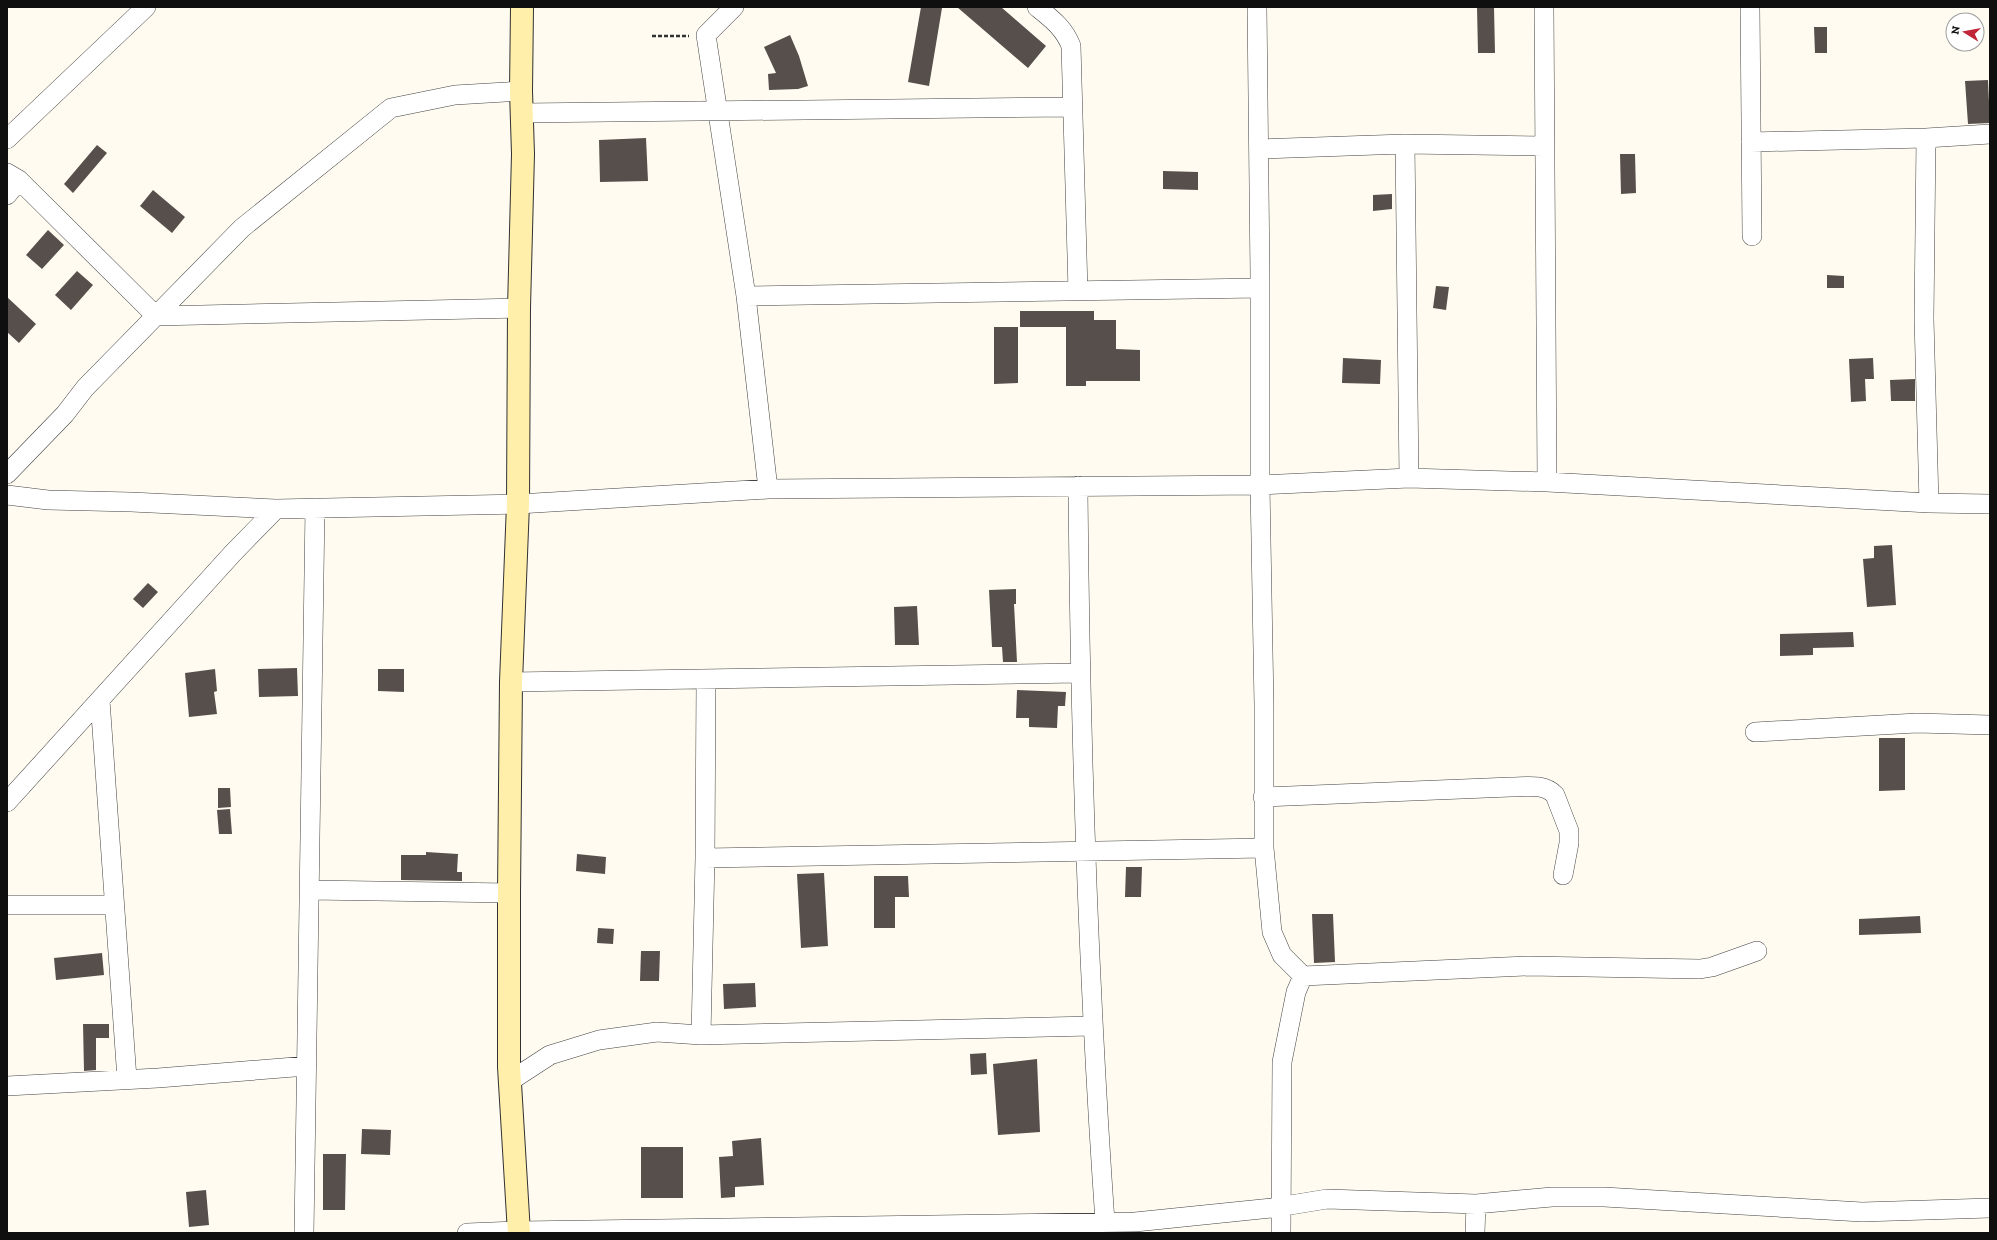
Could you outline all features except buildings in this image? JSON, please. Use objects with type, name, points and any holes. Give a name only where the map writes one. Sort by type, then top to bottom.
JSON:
[{"type":"street","points":[[7,139],[146,7]]},
{"type":"street","points":[[519,1232],[510,1081],[509,893],[511,682],[518,504],[519,308],[523,113],[521,91],[522,7]]},
{"type":"street","points":[[734,7],[706,35],[746,296],[768,489]]},
{"type":"street","points":[[1038,7],[1060,25],[1071,46],[1078,291]]},
{"type":"street","points":[[1257,7],[1264,848],[1272,932],[1282,955],[1303,976],[1528,966],[1700,969],[1723,964],[1757,951]]},
{"type":"street","points":[[1544,7],[1547,482]]},
{"type":"street","points":[[1750,7],[1752,236]]},
{"type":"street","points":[[7,474],[65,414],[85,388],[242,228],[392,108],[455,95],[521,91]]},
{"type":"street","points":[[523,113],[1073,107]]},
{"type":"street","points":[[1751,142],[1926,138],[1990,134]]},
{"type":"street","points":[[1926,138],[1924,319],[1929,503]]},
{"type":"street","points":[[1258,149],[1405,144],[1544,146]]},
{"type":"street","points":[[1405,144],[1409,478]]},
{"type":"street","points":[[7,195],[13,176],[156,316],[519,308]]},
{"type":"street","points":[[746,296],[1260,288]]},
{"type":"street","points":[[7,495],[48,500],[131,502],[276,509],[518,504],[768,489],[1260,485],[1409,478],[1547,482],[1929,503],[1990,504]]},
{"type":"street","points":[[1078,486],[1080,673],[1092,1026],[1105,1222]]},
{"type":"street","points":[[304,1233],[315,508]]},
{"type":"street","points":[[11,791],[100,700],[276,509]]},
{"type":"street","points":[[511,682],[1080,673]]},
{"type":"street","points":[[701,1035],[705,858],[706,680]]},
{"type":"street","points":[[100,700],[127,1079]]},
{"type":"street","points":[[1754,732],[1864,727],[1917,722],[1990,725]]},
{"type":"street","points":[[1263,797],[1543,787],[1551,790],[1555,795],[1569,831],[1570,843],[1563,875]]},
{"type":"street","points":[[705,858],[1264,848]]},
{"type":"street","points":[[310,890],[509,893]]},
{"type":"street","points":[[7,905],[114,905]]},
{"type":"street","points":[[1281,1233],[1282,1062],[1296,992],[1303,976]]},
{"type":"street","points":[[510,1081],[550,1055],[599,1040],[657,1032],[701,1035],[1092,1026]]},
{"type":"street","points":[[7,1086],[307,1066]]},
{"type":"street","points":[[467,1233],[749,1231],[1105,1222],[1135,1228],[1327,1199],[1476,1204],[1552,1198],[1604,1197],[1862,1212],[1990,1208]]},
{"type":"street","points":[[1475,1233],[1476,1204]]},
{"type":"path","points":[[652,36],[706,35]]}]
